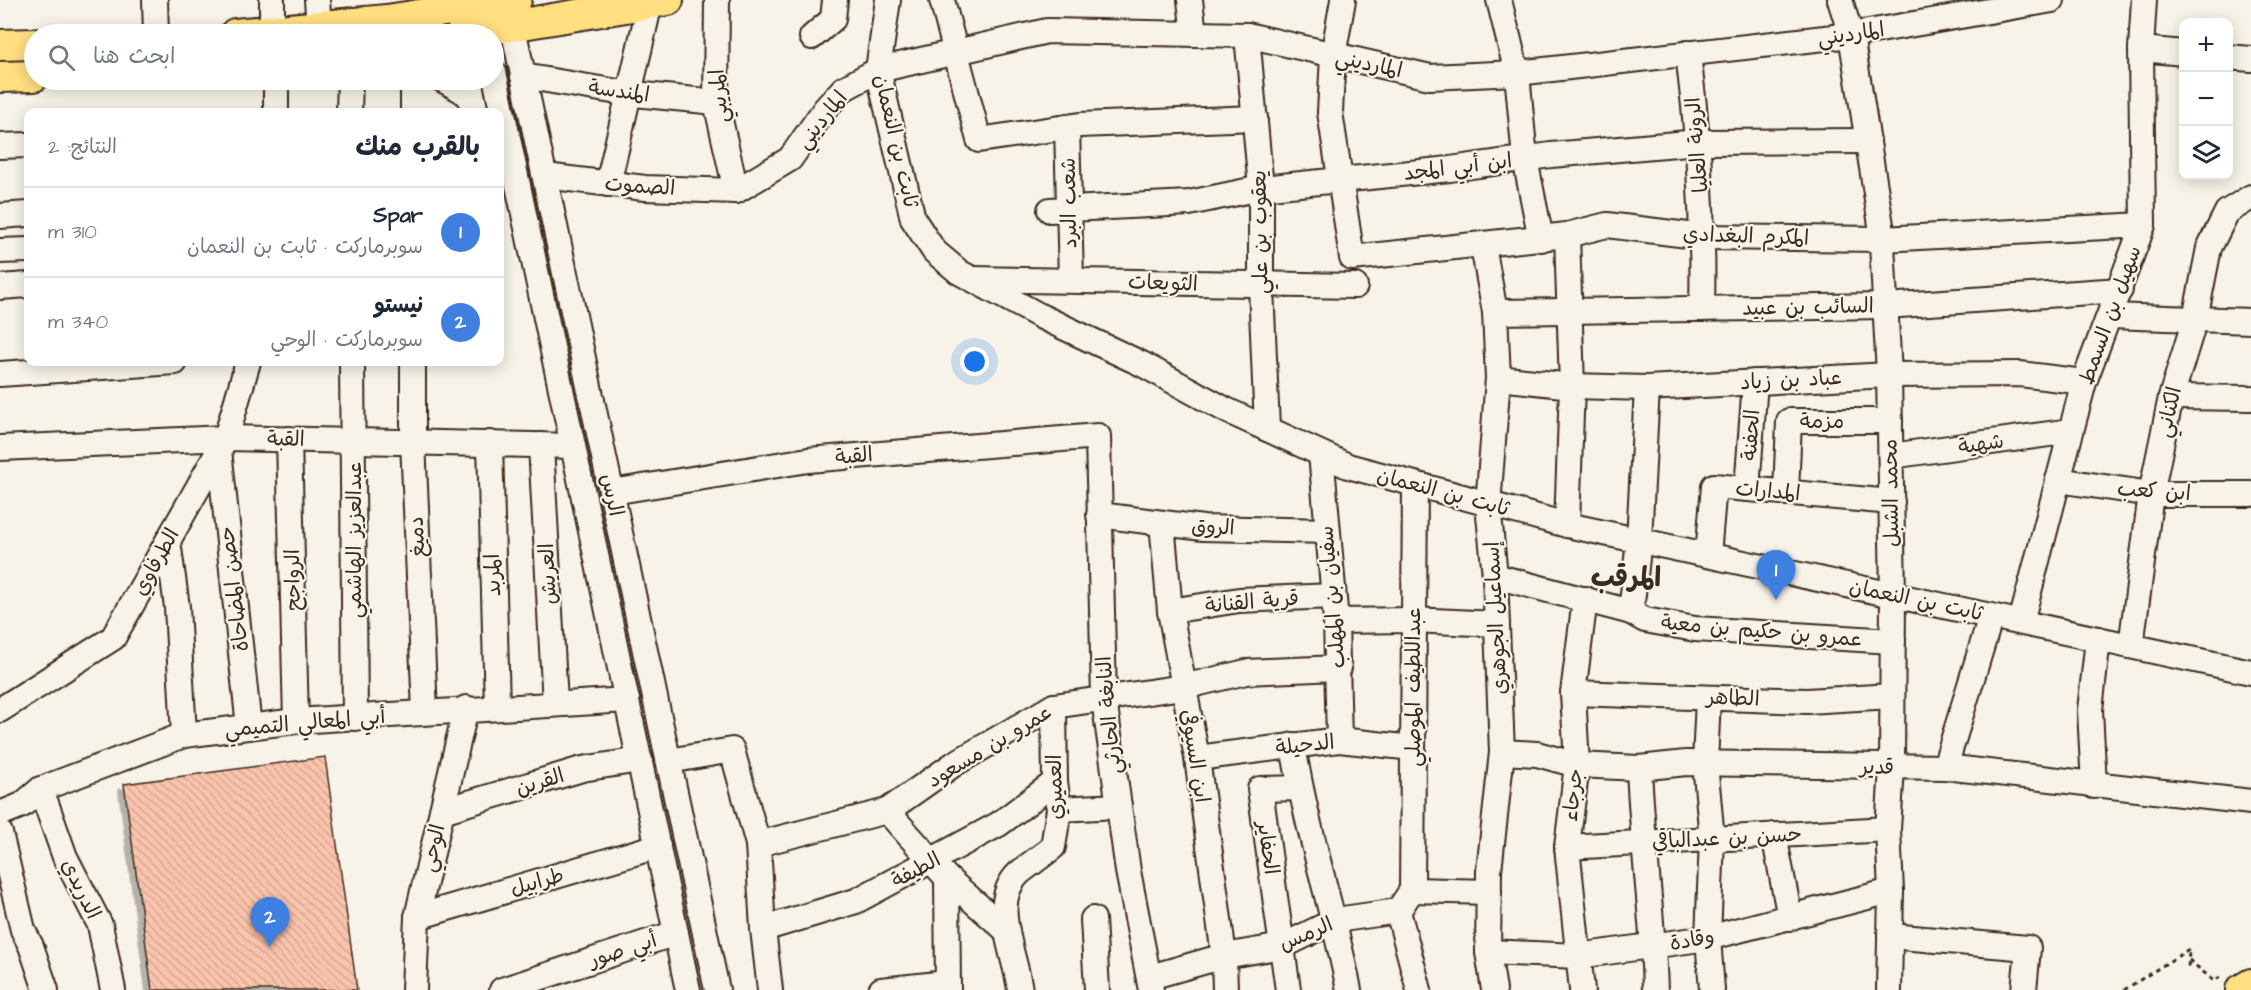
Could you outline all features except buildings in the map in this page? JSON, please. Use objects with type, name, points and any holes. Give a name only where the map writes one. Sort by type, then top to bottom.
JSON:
[{"type":"main road","points":[[294,24],[318,14],[386,10],[493,15],[659,2]]},
{"type":"main road","points":[[0,45],[24,44]]},
{"type":"main road","points":[[0,77],[24,76]]},
{"type":"street","points":[[155,0],[156,24]]},
{"type":"street","points":[[272,0],[272,24]]},
{"type":"street","name":"المريبي","points":[[717,0],[716,102],[736,191]]},
{"type":"street","points":[[812,37],[832,19],[835,0]]},
{"type":"street","name":"ثابت بن النعمان","points":[[888,0],[878,70],[913,219],[934,251],[970,279],[1267,429],[1348,466],[1567,525],[2251,672]]},
{"type":"street","points":[[942,0],[979,140],[1067,127],[1255,118]]},
{"type":"street","points":[[1190,0],[1194,34]]},
{"type":"street","points":[[1340,180],[1330,112],[1333,56],[1343,0]]},
{"type":"street","points":[[1499,0],[1517,73],[1525,159],[1541,238]]},
{"type":"street","name":"محمد الشبل","points":[[1840,0],[1851,35],[1882,239],[1889,375],[1893,595],[1892,768],[1888,829],[1891,891],[1889,990]]},
{"type":"street","name":"المارديني","points":[[736,191],[790,159],[825,109],[843,89],[878,70],[1047,31],[1247,35],[1430,77],[1517,73],[1851,35],[2052,0]]},
{"type":"street","name":"سهيل بن السمط","points":[[2021,622],[2084,382],[2143,225],[2141,49],[2144,0]]},
{"type":"street","points":[[608,184],[630,94],[659,2]]},
{"type":"street","name":"يعقوب بن علي","points":[[1247,35],[1261,188],[1261,286],[1267,429]]},
{"type":"street","name":"الرس","points":[[504,37],[524,76],[717,990]]},
{"type":"street","points":[[2141,49],[2179,53]]},
{"type":"street","name":"الرونة العليا","points":[[1688,53],[1699,142],[1704,237],[1702,309]]},
{"type":"street","points":[[2233,57],[2251,59]]},
{"type":"street","name":"المندسة","points":[[524,76],[630,94],[716,102]]},
{"type":"street","points":[[276,90],[276,108]]},
{"type":"street","points":[[349,108],[350,90]]},
{"type":"street","name":"الرس","points":[[497,90],[499,108]]},
{"type":"street","points":[[413,103],[432,108]]},
{"type":"street","name":"شعب البرد","points":[[1067,127],[1060,210],[1071,280]]},
{"type":"street","name":"ابن أبي المجد","points":[[1060,210],[1189,203],[1261,188],[1699,142],[1868,141]]},
{"type":"street","points":[[0,146],[24,144]]},
{"type":"street","name":"الرس","points":[[505,146],[573,446],[688,990]]},
{"type":"street","name":"الصموت","points":[[545,176],[608,184],[736,191]]},
{"type":"street","name":"المكرم البغدادي","points":[[1340,180],[1352,258],[1483,246],[1567,235],[1607,225],[1704,237],[1882,239],[2143,225]]},
{"type":"street","name":"الكناني","points":[[2131,646],[2151,495],[2171,398],[2195,319],[2209,248],[2227,212],[2251,197]]},
{"type":"street","points":[[0,216],[24,214]]},
{"type":"street","points":[[1567,235],[1572,386],[1567,525]]},
{"type":"street","name":"إسماعيل الجوهري","points":[[1483,246],[1495,312],[1498,378],[1488,505],[1495,576],[1502,752],[1489,892],[1488,952],[1494,990]]},
{"type":"street","points":[[0,251],[24,250]]},
{"type":"street","name":"الثويعات","points":[[970,279],[1355,286]]},
{"type":"street","points":[[0,287],[24,285]]},
{"type":"street","name":"السائب بن عبيد","points":[[1495,312],[1885,306],[2120,290]]},
{"type":"street","points":[[2110,316],[2251,321]]},
{"type":"street","points":[[0,374],[117,366]]},
{"type":"street","name":"الطرفاوي","points":[[0,710],[113,638],[223,444],[247,366]]},
{"type":"street","name":"عبدالعزيز الهاشمي","points":[[352,366],[355,718]]},
{"type":"street","name":"دميغ","points":[[413,366],[413,441],[425,712]]},
{"type":"street","name":"عباد بن زياد","points":[[1498,378],[1572,386],[1647,388],[1889,375],[2020,374],[2084,382]]},
{"type":"street","name":"الحفنة","points":[[1747,489],[1755,382]]},
{"type":"street","points":[[1631,612],[1639,540],[1647,388]]},
{"type":"street","points":[[2171,398],[2251,398]]},
{"type":"street","name":"مزمة","points":[[1786,493],[1789,421],[1890,421]]},
{"type":"street","name":"شهية","points":[[1891,456],[2072,431]]},
{"type":"street","name":"القبة","points":[[612,492],[808,460],[1098,436]]},
{"type":"street","name":"النابغة الحارثي","points":[[1098,436],[1104,699],[1128,871],[1150,983]]},
{"type":"street","name":"القبة","points":[[0,448],[223,444],[289,439],[573,446]]},
{"type":"street","name":"الرواجح","points":[[289,439],[296,721]]},
{"type":"street","name":"المربد","points":[[490,443],[497,707]]},
{"type":"street","name":"حصن المضاحاة","points":[[223,444],[249,727]]},
{"type":"street","name":"العريش","points":[[541,445],[555,704]]},
{"type":"street","name":"سفيان بن المهلب","points":[[1321,454],[1339,668],[1339,740]]},
{"type":"street","name":"ابن كعب","points":[[2058,480],[2151,495],[2251,494]]},
{"type":"street","name":"عبداللطيف الموصلي","points":[[1412,890],[1414,485]]},
{"type":"street","name":"المدارات","points":[[1708,555],[1714,486],[1892,502]]},
{"type":"street","name":"الروق","points":[[1099,515],[1203,528],[1327,531]]},
{"type":"street","name":"ابن السيوفي","points":[[1162,523],[1170,611],[1197,758],[1224,956],[1225,990]]},
{"type":"street","points":[[168,541],[177,608],[184,735]]},
{"type":"street","name":"عمرو بن حكيم بن معية","points":[[1495,576],[1631,612],[1645,620],[1695,629],[1893,641]]},
{"type":"street","name":"قرية القنانة","points":[[1170,611],[1239,600],[1334,596]]},
{"type":"street","name":"جرجاء","points":[[1582,990],[1567,847],[1577,765],[1573,693],[1585,599]]},
{"type":"street","points":[[1945,767],[1991,616]]},
{"type":"street","points":[[1336,621],[1412,620],[1497,624]]},
{"type":"street","points":[[2094,786],[2090,710],[2098,639]]},
{"type":"street","name":"عمرو بن مسعود","points":[[758,844],[887,811],[954,764],[1054,706],[1184,687],[1246,672],[1339,668]]},
{"type":"street","name":"الطاهر","points":[[1573,693],[1807,701],[1892,696]]},
{"type":"street","points":[[1708,698],[1705,763],[1712,839],[1708,938],[1712,990]]},
{"type":"street","name":"أبي المعالي التميمي","points":[[0,814],[22,806],[41,789],[184,735],[296,721],[466,708],[627,700]]},
{"type":"street","name":"العميري","points":[[1020,990],[1018,972],[1007,931],[1005,897],[1018,874],[1053,847],[1059,809],[1055,782],[1054,706]]},
{"type":"street","name":"الوحي","points":[[414,990],[417,917],[466,708]]},
{"type":"street","name":"الدحيلة","points":[[1197,758],[1339,740],[1413,748]]},
{"type":"street","points":[[1293,745],[1300,788],[1335,920],[1349,990]]},
{"type":"street","points":[[669,761],[732,750],[758,844],[763,929],[770,990]]},
{"type":"street","name":"قدير","points":[[1502,752],[1536,754],[1577,765],[1639,768],[1705,763],[1892,768],[1945,767],[2094,786],[2251,802]]},
{"type":"street","name":"القرين","points":[[442,811],[582,769],[640,760]]},
{"type":"street","points":[[1639,768],[1642,843],[1654,946],[1655,990]]},
{"type":"street","name":"الطيفة","points":[[763,929],[856,901],[940,870],[1055,782]]},
{"type":"street","name":"الحفاير","points":[[1283,946],[1260,789],[1300,788]]},
{"type":"street","name":"الدريدي","points":[[41,789],[65,857],[100,925],[114,990]]},
{"type":"street","points":[[1059,809],[1119,806]]},
{"type":"street","points":[[887,811],[940,870],[1007,931]]},
{"type":"street","name":"حسن بن عبدالباقي","points":[[1567,847],[1888,829]]},
{"type":"street","points":[[0,833],[22,930],[31,946],[46,990]]},
{"type":"street","points":[[1774,836],[1790,918]]},
{"type":"street","name":"طرابيل","points":[[417,917],[658,846]]},
{"type":"street","points":[[882,990],[947,986],[940,870]]},
{"type":"street","points":[[1419,990],[1398,911],[1412,890],[1489,892]]},
{"type":"street","name":"وقادة","points":[[1488,952],[1578,956],[1708,938],[1891,891]]},
{"type":"street","name":"الرمس","points":[[1150,983],[1224,956],[1283,946],[1335,920],[1398,911]]},
{"type":"street","points":[[1093,919],[1097,990]]},
{"type":"street","name":"أبي صور","points":[[502,990],[676,933]]},
{"type":"street","points":[[1890,936],[2028,948],[2024,990]]},
{"type":"street","points":[[1283,946],[1288,990]]},
{"type":"path","points":[[2124,990],[2189,949],[2188,970]]},
{"type":"path","points":[[2188,960],[2214,981],[2238,983]]},
{"type":"place","name":"Spar","points":[[1776,600]]},
{"type":"place","name":"نيستو","points":[[270,947]]},
{"type":"district","name":"المرقب","points":[[1626,578]]}]
